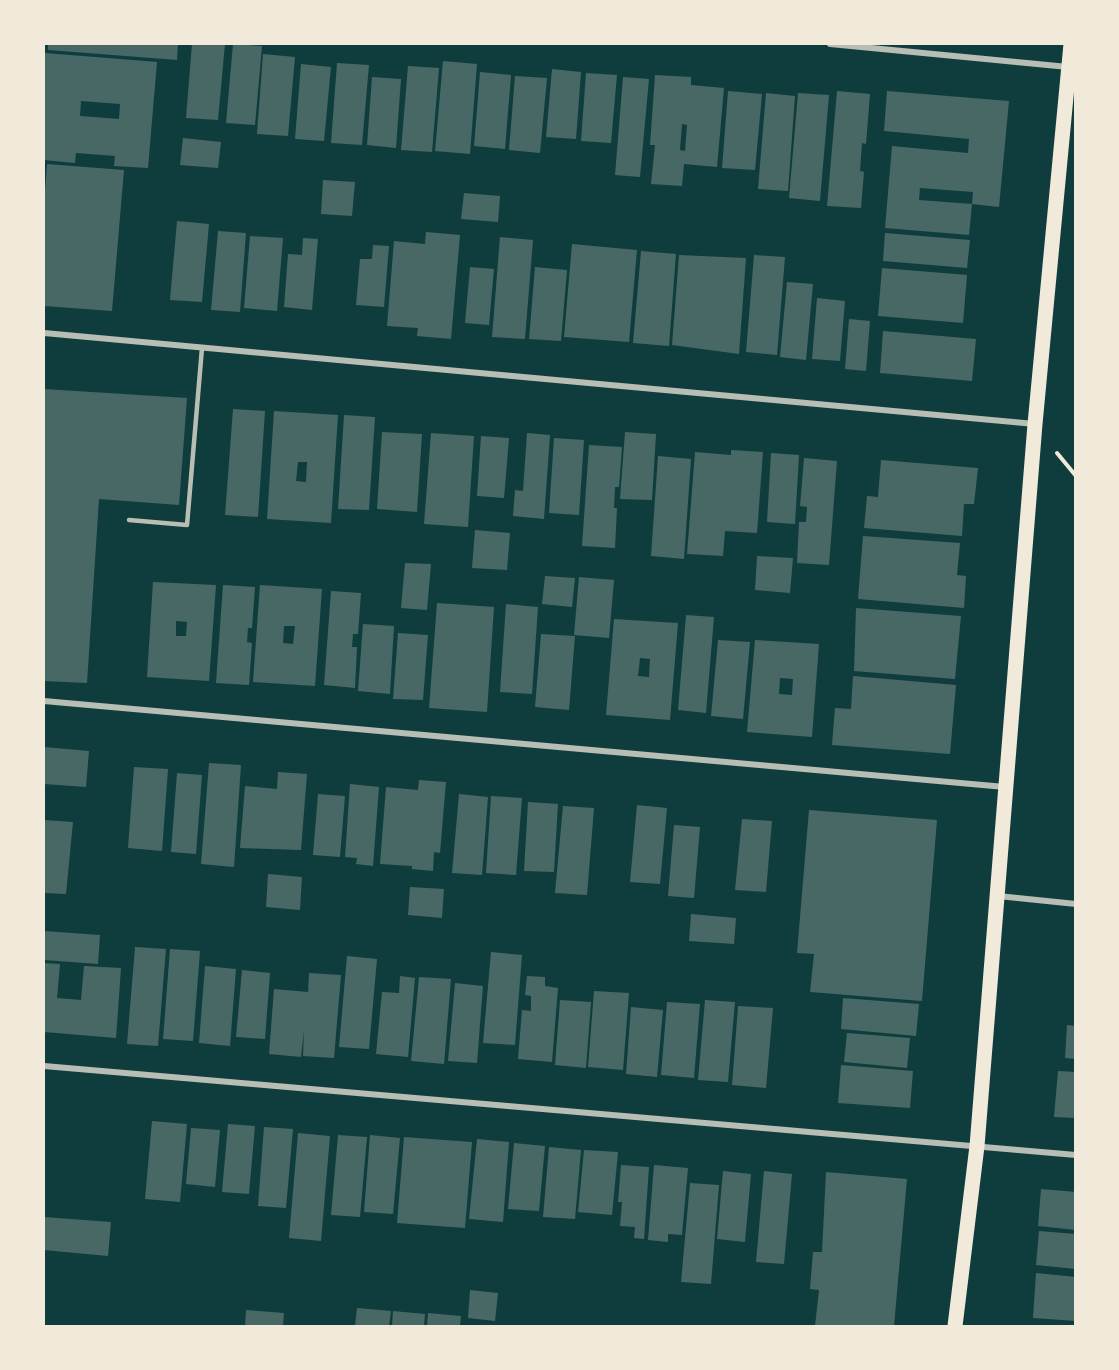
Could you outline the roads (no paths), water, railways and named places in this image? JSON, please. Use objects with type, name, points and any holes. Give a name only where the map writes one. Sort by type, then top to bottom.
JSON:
[{"type":"main road","points":[[955,1326],[977,1146],[1035,424],[1071,44]]},
{"type":"street","points":[[830,44],[1069,67]]},
{"type":"street","points":[[44,333],[1035,424]]},
{"type":"street","points":[[44,701],[1005,787]]},
{"type":"street","points":[[996,896],[1076,904]]},
{"type":"street","points":[[44,1066],[1076,1155]]},
{"type":"lane","points":[[129,520],[187,525],[202,348]]}]
